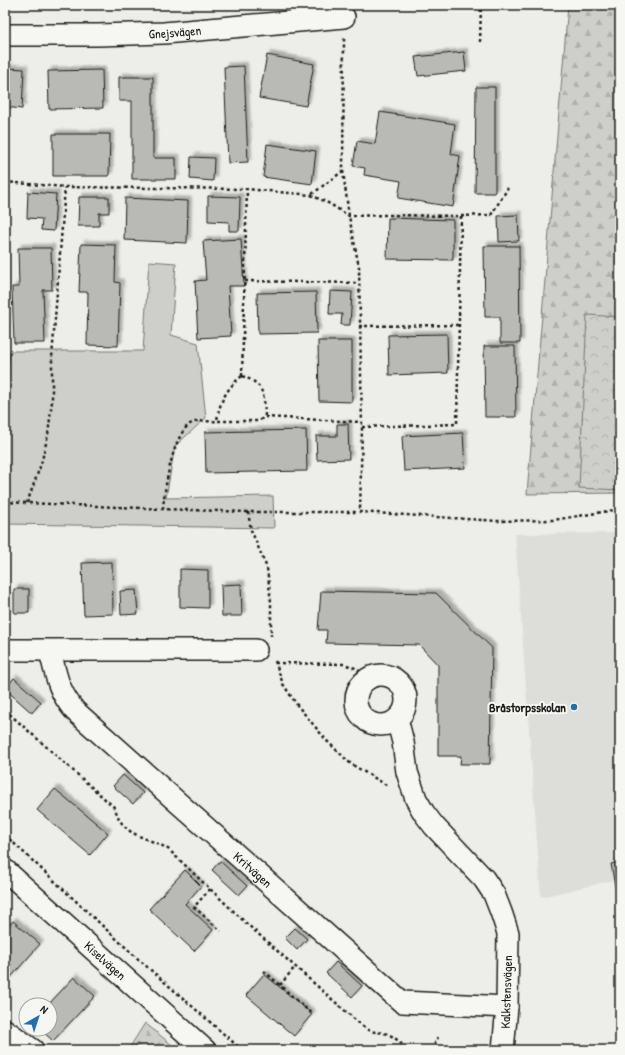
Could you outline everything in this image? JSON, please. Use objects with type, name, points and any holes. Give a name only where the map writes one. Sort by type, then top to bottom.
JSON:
[{"type":"street","name":"Gnejsvägen","points":[[5,35],[164,33],[310,12],[344,17]]},
{"type":"street","points":[[5,650],[267,649]]},
{"type":"street","name":"Kritvägen","points":[[50,651],[57,681],[65,700],[75,711],[402,1002],[506,1007]]},
{"type":"street","points":[[384,674],[399,682],[404,689],[406,697],[405,706],[402,713],[397,719],[389,724],[373,724],[359,714],[356,707],[355,698],[357,690],[361,683],[368,678],[384,674]]},
{"type":"street","name":"Kalkstensvägen","points":[[397,719],[403,742],[407,772],[416,799],[434,826],[484,879],[494,894],[508,933],[503,1050]]},
{"type":"street","name":"Kiselvägen","points":[[5,870],[205,1050]]},
{"type":"street","points":[[5,1030],[33,1050]]},
{"type":"path","points":[[480,42],[481,5]]},
{"type":"path","points":[[344,17],[343,171],[349,216],[359,267],[362,427],[360,512]]},
{"type":"path","points":[[311,195],[343,171]]},
{"type":"path","points":[[5,182],[65,187],[247,189],[311,195],[330,204],[349,216],[491,215],[508,188]]},
{"type":"path","points":[[27,503],[48,435],[52,401],[52,358],[65,187]]},
{"type":"path","points":[[217,421],[218,410],[222,398],[229,388],[242,376],[247,189]]},
{"type":"path","points":[[362,427],[457,424],[461,216]]},
{"type":"path","points":[[245,281],[359,283]]},
{"type":"path","points":[[360,326],[459,325]]},
{"type":"path","points":[[242,376],[252,380],[258,385],[263,393],[265,417]]},
{"type":"path","points":[[163,510],[167,476],[179,440],[183,432],[191,424],[217,421],[258,421],[265,417],[361,422]]},
{"type":"path","points":[[5,502],[163,510],[360,512],[498,521],[554,520],[620,509]]},
{"type":"path","points":[[248,512],[251,530],[267,568],[271,602],[267,649],[275,663],[283,684],[297,705],[327,741],[350,764],[392,788]]},
{"type":"path","points":[[275,663],[344,664],[355,668],[368,678]]},
{"type":"path","points":[[5,710],[115,808],[121,823],[133,834],[168,849],[210,889],[366,1029],[373,1032],[386,1033],[392,1036],[408,1050]]},
{"type":"path","points":[[5,835],[137,958],[242,1050]]},
{"type":"path","points":[[210,889],[194,907],[221,931]]},
{"type":"path","points":[[280,985],[296,967]]},
{"type":"path","points":[[264,970],[312,1014]]},
{"type":"path","points":[[432,1050],[438,1037]]},
{"type":"shaded area","name":"Bråstorpsskolan","points":[[620,533],[620,904],[614,880],[541,897],[515,534]]},
{"type":"green space","points":[[568,5],[620,5],[620,493],[527,494]]},
{"type":"green space","points":[[149,261],[176,263],[171,335],[198,343],[206,418],[175,446],[166,498],[273,496],[274,528],[5,524],[5,393],[10,351],[143,351]]},
{"type":"green space","points":[[587,315],[620,317],[620,490],[579,488]]},
{"type":"green space","points":[[145,1023],[178,1050],[128,1050]]},
{"type":"building","points":[[464,52],[466,71],[418,76],[415,57]]},
{"type":"building","points":[[267,55],[314,64],[306,106],[259,98]]},
{"type":"building","points":[[244,66],[248,162],[228,163],[224,67]]},
{"type":"building","points":[[5,68],[24,69],[22,109],[5,107]]},
{"type":"building","points":[[102,70],[103,108],[49,109],[48,71]]},
{"type":"building","points":[[119,77],[153,77],[153,158],[176,158],[176,179],[132,179],[132,101],[119,101]]},
{"type":"building","points":[[476,87],[495,87],[495,193],[475,193]]},
{"type":"building","points":[[380,112],[455,124],[451,154],[460,156],[453,207],[398,198],[401,181],[364,175],[365,168],[353,166],[357,141],[375,144]]},
{"type":"building","points":[[53,134],[110,134],[109,176],[53,176]]},
{"type":"building","points":[[267,144],[316,151],[312,184],[263,177]]},
{"type":"building","points":[[191,157],[214,158],[213,181],[190,179]]},
{"type":"building","points":[[28,192],[56,194],[54,231],[41,230],[42,219],[27,218]]},
{"type":"building","points":[[208,196],[240,197],[239,231],[229,231],[229,222],[208,221]]},
{"type":"building","points":[[79,197],[109,197],[109,213],[99,213],[99,226],[78,226]]},
{"type":"building","points":[[125,198],[188,201],[187,243],[124,240]]},
{"type":"building","points":[[518,215],[519,241],[499,242],[498,216]]},
{"type":"building","points":[[388,218],[453,220],[453,260],[387,259]]},
{"type":"building","points":[[241,239],[244,286],[228,286],[231,336],[198,338],[195,281],[206,280],[203,241]]},
{"type":"building","points":[[81,244],[116,245],[115,282],[120,283],[118,346],[87,345],[88,292],[79,292]]},
{"type":"building","points":[[484,246],[519,246],[520,343],[500,343],[500,317],[485,317]]},
{"type":"building","points":[[18,248],[51,248],[52,290],[43,290],[45,343],[14,343],[12,287],[19,287]]},
{"type":"building","points":[[330,291],[352,292],[350,325],[341,325],[342,314],[329,314]]},
{"type":"building","points":[[316,292],[317,333],[258,334],[257,293]]},
{"type":"building","points":[[447,334],[448,373],[389,375],[388,335]]},
{"type":"building","points":[[318,341],[352,341],[352,402],[319,401]]},
{"type":"building","points":[[484,346],[515,346],[516,417],[485,417]]},
{"type":"building","points":[[337,424],[348,424],[349,459],[317,460],[316,436],[337,436]]},
{"type":"building","points":[[306,430],[307,471],[206,473],[205,432]]},
{"type":"building","points":[[463,433],[465,468],[404,471],[402,436]]},
{"type":"building","points":[[112,562],[113,614],[84,615],[82,563]]},
{"type":"building","points":[[180,569],[208,570],[208,608],[180,607]]},
{"type":"building","points":[[241,584],[242,616],[222,616],[221,585]]},
{"type":"building","points":[[14,589],[29,589],[29,613],[14,613]]},
{"type":"building","points":[[136,590],[138,614],[121,615],[120,591]]},
{"type":"building","points":[[321,591],[436,593],[492,648],[490,764],[460,764],[461,756],[438,756],[438,665],[419,645],[326,643],[327,630],[318,630]]},
{"type":"building","points":[[14,678],[41,702],[32,713],[5,689]]},
{"type":"building","points":[[123,775],[143,793],[133,804],[113,786]]},
{"type":"building","points":[[55,789],[108,833],[90,855],[37,810]]},
{"type":"building","points":[[220,861],[247,886],[239,895],[212,870]]},
{"type":"building","points":[[620,862],[620,891],[616,892],[611,864]]},
{"type":"building","points":[[185,870],[201,886],[185,904],[213,930],[194,951],[149,909]]},
{"type":"building","points":[[13,921],[40,944],[5,984],[5,930]]},
{"type":"building","points":[[295,928],[307,939],[297,950],[285,938]]},
{"type":"building","points":[[336,962],[362,986],[352,997],[326,973]]},
{"type":"building","points":[[264,974],[312,1014],[294,1036],[246,995]]},
{"type":"building","points":[[74,977],[95,996],[58,1036],[58,997],[55,997]]},
{"type":"building","points":[[49,1037],[57,1037],[53,1041]]},
{"type":"place","name":"Bråstorpsskolan","points":[[574,707]]}]
